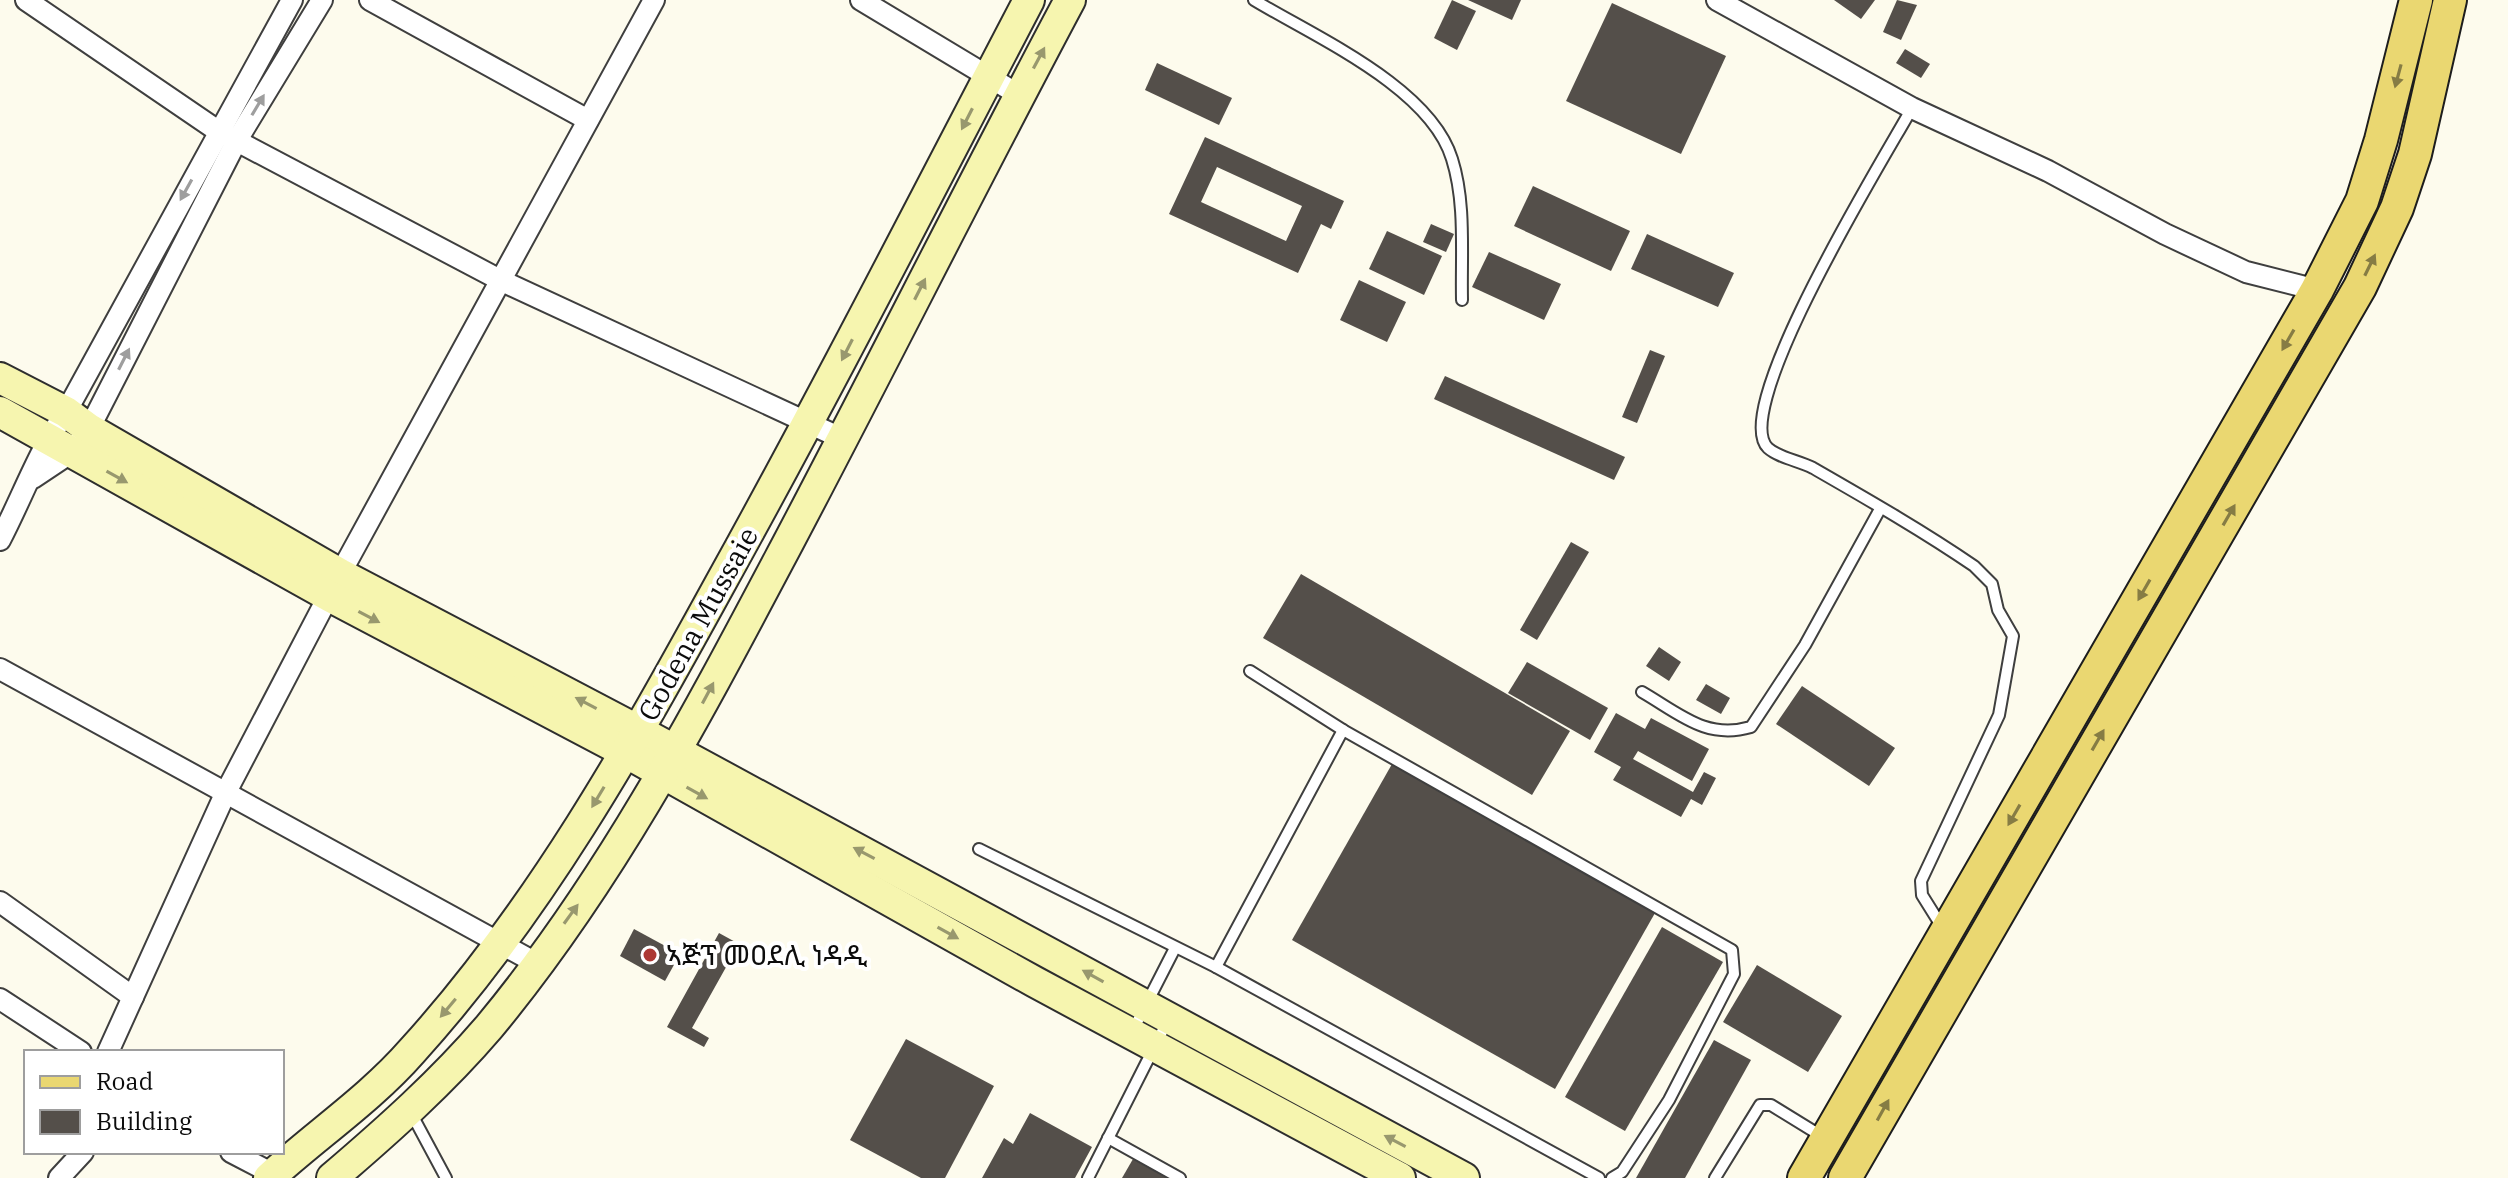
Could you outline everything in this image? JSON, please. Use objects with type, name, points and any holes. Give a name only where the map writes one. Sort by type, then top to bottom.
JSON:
[{"type":"main road","points":[[1804,1178],[2317,290],[2362,201],[2385,126],[2416,0]]},
{"type":"main road","points":[[1845,1178],[2360,287],[2397,208],[2415,154],[2450,0]]},
{"type":"main road","points":[[2162,558],[2192,579]]},
{"type":"main road","points":[[1885,1039],[1913,1057]]},
{"type":"street","points":[[26,0],[218,131],[502,281],[843,439]]},
{"type":"street","points":[[33,478],[69,433],[146,262],[292,0]]},
{"type":"street","points":[[0,540],[33,478],[69,433],[167,275],[237,140],[322,0]]},
{"type":"street","points":[[370,0],[588,120]]},
{"type":"street","points":[[109,1050],[226,792],[334,585],[654,0]]},
{"type":"street","points":[[861,0],[1019,95]]},
{"type":"street","name":"Godena Mussaie","points":[[275,1176],[411,1053],[502,944],[558,864],[632,741],[809,423],[1029,0]]},
{"type":"street","name":"Godena Mussaie","points":[[332,1178],[410,1109],[490,1026],[587,893],[670,764],[843,439],[1070,0]]},
{"type":"street","points":[[1717,0],[1912,108],[2048,171],[2165,234],[2246,272],[2317,290]]},
{"type":"street","points":[[146,262],[167,275]]},
{"type":"street","points":[[0,378],[69,433],[334,585],[632,741],[1151,1025],[1464,1178]]},
{"type":"street","points":[[0,412],[69,433]]},
{"type":"street","points":[[0,669],[536,963]]},
{"type":"street","points":[[0,902],[133,997]]},
{"type":"street","points":[[0,999],[78,1050]]},
{"type":"street","points":[[1151,1025],[1400,1178]]},
{"type":"street","points":[[59,1178],[81,1154]]},
{"type":"street","points":[[235,1154],[275,1176]]},
{"type":"lane","points":[[1254,0],[1393,83],[1437,128],[1452,158],[1460,198],[1462,300]]},
{"type":"lane","points":[[1912,108],[1797,315],[1766,393],[1759,431],[1768,448],[1811,467],[1974,566],[1992,584],[1998,610],[2013,636],[1999,715],[1921,881],[1922,895],[1946,934]]},
{"type":"lane","points":[[1642,692],[1711,731],[1729,733],[1751,727],[1805,645],[1880,509]]},
{"type":"lane","points":[[1250,671],[1343,730],[1732,950],[1734,974],[1691,1058],[1622,1172],[1612,1178]]},
{"type":"lane","points":[[1216,967],[1343,730]]},
{"type":"lane","points":[[979,849],[1216,967],[1599,1178]]},
{"type":"lane","points":[[1088,1178],[1108,1138],[1151,1025],[1175,948]]},
{"type":"lane","points":[[1715,1178],[1760,1105],[1771,1105],[1827,1139]]},
{"type":"lane","points":[[410,1109],[446,1178]]},
{"type":"lane","points":[[1108,1138],[1180,1178]]},
{"type":"building","points":[[1452,0],[1476,11],[1457,50],[1434,38]]},
{"type":"building","points":[[1468,0],[1521,0],[1512,20]]},
{"type":"building","points":[[1834,0],[1875,0],[1861,19]]},
{"type":"building","points":[[1897,0],[1917,5],[1901,40],[1883,32]]},
{"type":"building","points":[[1612,3],[1726,56],[1681,154],[1566,101]]},
{"type":"building","points":[[1905,49],[1930,64],[1921,78],[1896,63]]},
{"type":"building","points":[[1157,63],[1232,98],[1219,125],[1145,90]]},
{"type":"building","points":[[1205,137],[1344,201],[1331,229],[1321,224],[1298,273],[1169,214]],"holes":[[[1217,167],[1302,206],[1286,241],[1201,202]]]},
{"type":"building","points":[[1533,186],[1630,231],[1611,271],[1514,226]]},
{"type":"building","points":[[1431,224],[1454,234],[1446,252],[1423,242]]},
{"type":"building","points":[[1387,231],[1442,256],[1424,295],[1369,269]]},
{"type":"building","points":[[1647,234],[1734,273],[1718,307],[1631,269]]},
{"type":"building","points":[[1489,252],[1561,284],[1544,320],[1472,287]]},
{"type":"building","points":[[1359,280],[1406,302],[1387,342],[1340,320]]},
{"type":"building","points":[[1650,350],[1665,356],[1637,423],[1622,417]]},
{"type":"building","points":[[1445,376],[1625,457],[1614,480],[1434,399]]},
{"type":"building","points":[[1571,542],[1589,552],[1537,640],[1520,630]]},
{"type":"building","points":[[1301,574],[1570,731],[1532,795],[1263,638]]},
{"type":"building","points":[[1659,647],[1681,662],[1669,681],[1646,666]]},
{"type":"building","points":[[1527,662],[1608,708],[1590,740],[1508,693]]},
{"type":"building","points":[[1706,684],[1730,698],[1721,714],[1696,700]]},
{"type":"building","points":[[1802,686],[1895,748],[1869,786],[1776,724]]},
{"type":"building","points":[[1616,713],[1645,729],[1651,718],[1709,749],[1692,781],[1638,751],[1633,759],[1693,792],[1704,772],[1716,778],[1702,805],[1691,799],[1681,817],[1613,780],[1621,767],[1594,752]]},
{"type":"building","points":[[1392,764],[1655,913],[1555,1089],[1292,940]]},
{"type":"building","points":[[1662,927],[1723,962],[1625,1131],[1565,1097]]},
{"type":"building","points":[[634,929],[680,954],[665,981],[620,956]]},
{"type":"building","points":[[719,933],[739,944],[692,1028],[709,1038],[704,1047],[667,1027]]},
{"type":"building","points":[[1757,965],[1842,1016],[1808,1072],[1723,1022]]},
{"type":"building","points":[[906,1039],[994,1086],[945,1178],[921,1178],[850,1140]]},
{"type":"building","points":[[1714,1040],[1751,1060],[1685,1178],[1636,1178]]},
{"type":"building","points":[[1030,1113],[1092,1147],[1075,1178],[982,1178],[1004,1138],[1013,1144]]},
{"type":"building","points":[[1133,1159],[1167,1178],[1122,1178]]},
{"type":"place","name":"ኣጅፕ መዐደሊ ነዳዲ","points":[[650,955]]}]
